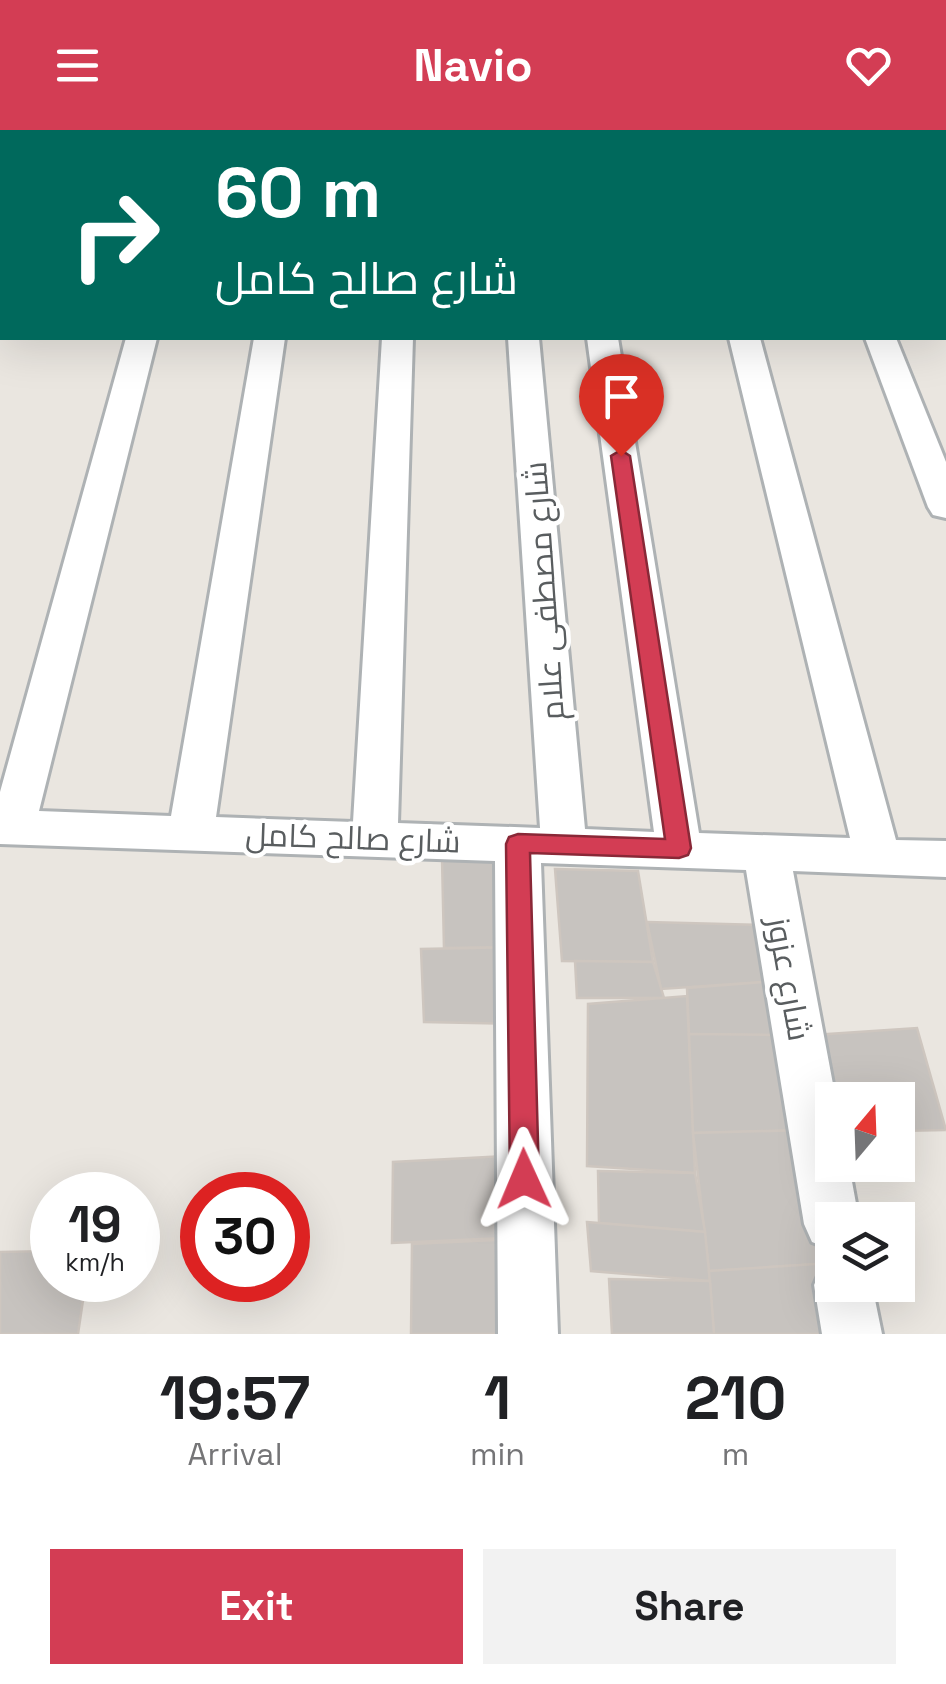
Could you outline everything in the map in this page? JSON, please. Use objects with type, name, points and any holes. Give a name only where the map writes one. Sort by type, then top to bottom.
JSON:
[{"type":"street","points":[[7,827],[139,340]]},
{"type":"street","points":[[191,834],[270,340]]},
{"type":"street","points":[[376,839],[398,340]]},
{"type":"street","name":"شارع مصطفى علام","points":[[524,340],[541,844],[528,1334]]},
{"type":"street","points":[[603,340],[679,848]]},
{"type":"street","points":[[746,340],[877,856]]},
{"type":"street","points":[[881,340],[946,508]]},
{"type":"street","name":"شارع صالح كامل","points":[[7,827],[946,859]]},
{"type":"street","name":"شارع عزوز","points":[[766,852],[828,1202]]},
{"type":"street","points":[[847,1302],[852,1334]]},
{"type":"building","points":[[442,858],[521,863],[520,947],[444,948]]},
{"type":"building","points":[[555,869],[638,871],[653,962],[562,961]]},
{"type":"building","points":[[647,922],[767,925],[778,981],[661,989]]},
{"type":"building","points":[[520,947],[521,1024],[424,1022],[421,949]]},
{"type":"building","points":[[575,961],[653,962],[664,998],[577,998]]},
{"type":"building","points":[[778,981],[799,1036],[689,1034],[687,988]]},
{"type":"building","points":[[687,996],[695,1173],[587,1166],[588,1004]]},
{"type":"building","points":[[917,1028],[946,1130],[915,1131],[915,1082],[815,1082],[815,1089],[799,1036]]},
{"type":"building","points":[[689,1034],[778,1035],[805,1130],[693,1133]]},
{"type":"building","points":[[805,1130],[815,1182],[823,1202],[815,1202],[815,1264],[709,1271],[693,1133]]},
{"type":"building","points":[[505,1156],[504,1238],[392,1243],[393,1162]]},
{"type":"building","points":[[598,1171],[695,1173],[705,1232],[599,1223]]},
{"type":"building","points":[[587,1222],[705,1232],[710,1281],[591,1271]]},
{"type":"building","points":[[514,1239],[515,1334],[411,1334],[412,1244]]},
{"type":"building","points":[[30,1251],[30,1302],[83,1302],[78,1334],[0,1334],[0,1252]]},
{"type":"building","points":[[815,1264],[815,1302],[846,1302],[852,1334],[714,1334],[709,1271]]},
{"type":"building","points":[[609,1279],[710,1281],[714,1334],[612,1334]]},
{"type":"route","points":[[524,1179],[518,844],[679,848],[621,456]]}]
